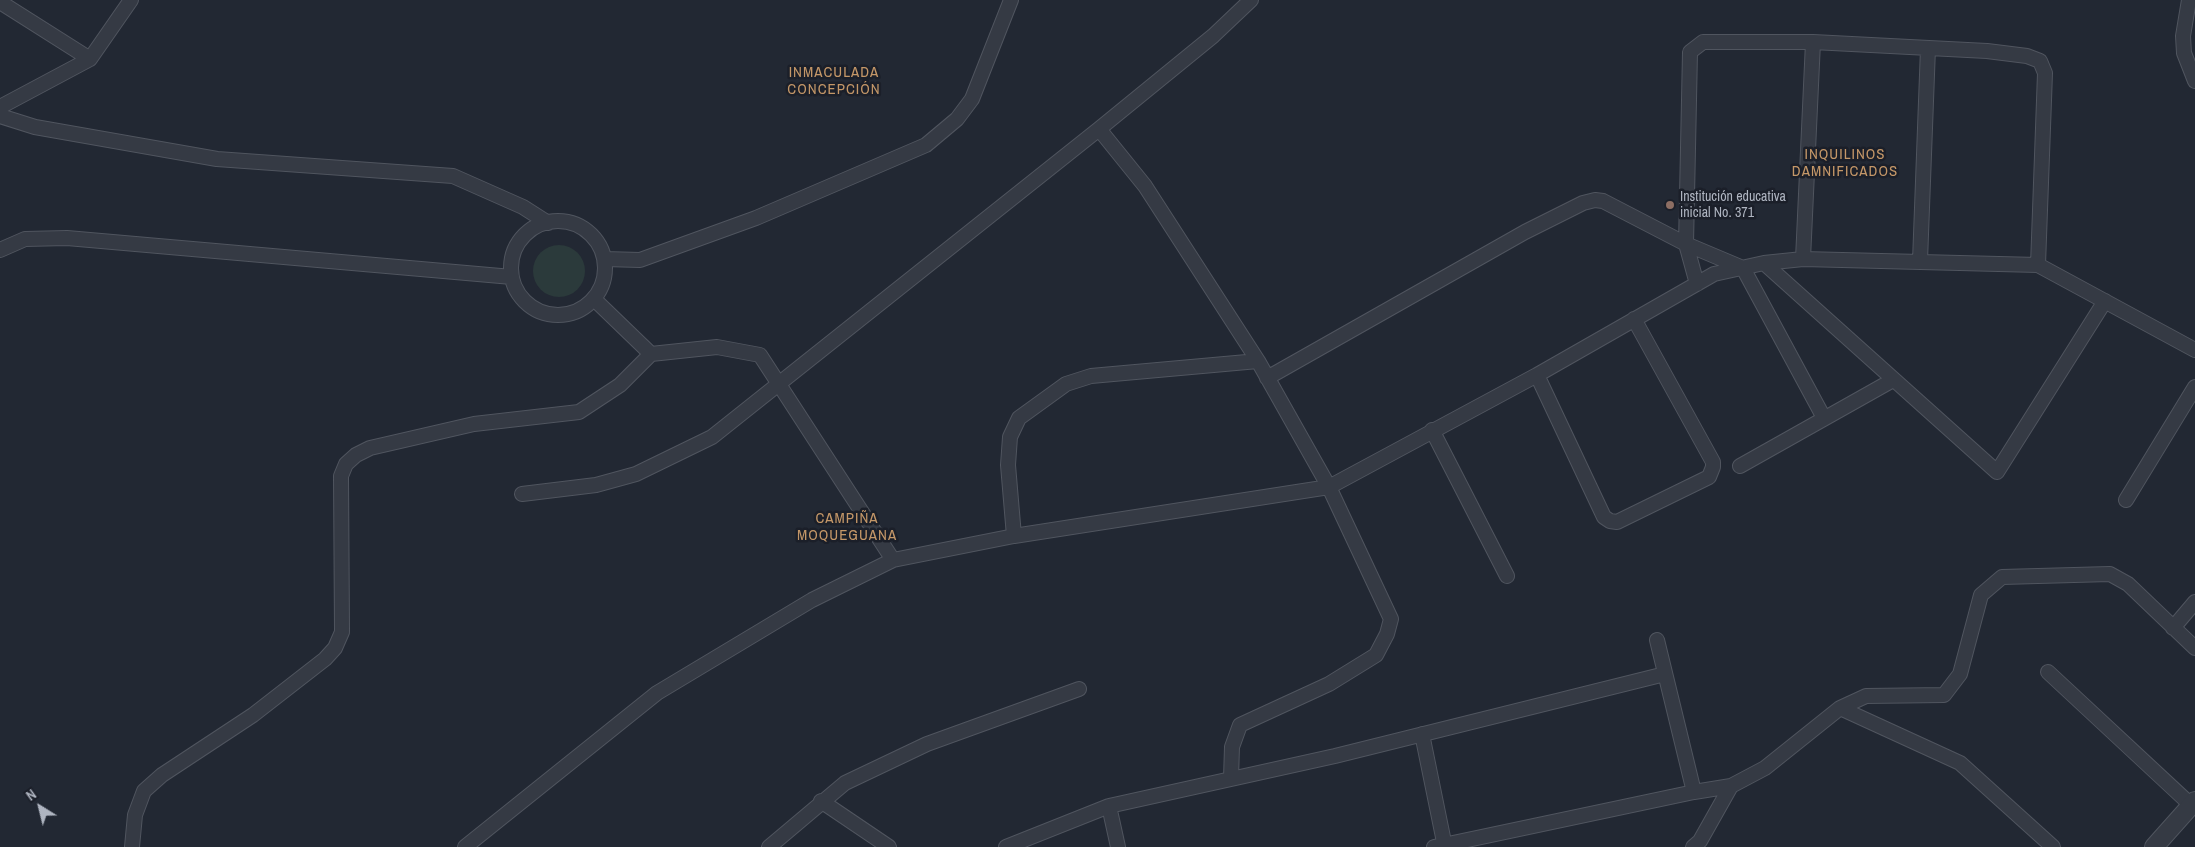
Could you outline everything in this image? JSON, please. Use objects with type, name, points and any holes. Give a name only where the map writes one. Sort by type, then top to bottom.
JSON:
[{"type":"street","points":[[0,107],[90,60],[131,0]]},
{"type":"street","points":[[605,259],[640,260],[738,225],[926,145],[957,119],[972,99],[1011,0]]},
{"type":"street","points":[[522,494],[596,485],[636,474],[712,437],[1099,129],[1213,36],[1251,0]]},
{"type":"street","points":[[2189,0],[2183,36],[2184,53],[2195,82]]},
{"type":"street","points":[[0,2],[90,60]]},
{"type":"street","points":[[1697,284],[1686,244],[1690,52],[1703,42],[1813,42],[1928,48],[2027,56],[2040,61],[2045,73],[2038,266]]},
{"type":"street","points":[[1803,259],[1813,42]]},
{"type":"street","points":[[1920,261],[1928,48]]},
{"type":"street","points":[[0,116],[36,127],[217,159],[453,176],[523,207],[548,223]]},
{"type":"street","points":[[1099,129],[1145,186],[1258,361],[1329,487],[1391,619],[1387,634],[1376,655],[1329,684],[1240,725],[1232,747],[1231,778]]},
{"type":"street","points":[[1267,378],[1526,232],[1583,203],[1595,200],[1603,201],[1686,244],[1743,268],[1824,418]]},
{"type":"street","points":[[563,221],[578,225],[591,234],[600,246],[605,259],[602,286],[594,298],[583,308],[569,314],[554,315],[539,311],[526,303],[517,292],[512,277],[511,262],[518,243],[533,228],[548,223],[563,221]]},
{"type":"street","points":[[0,250],[25,239],[67,238],[512,277]]},
{"type":"street","points":[[465,847],[657,693],[812,600],[893,560],[1014,536],[1329,487],[1537,375],[1714,274],[1764,263],[1803,259],[2038,266],[2195,350]]},
{"type":"street","points":[[1764,263],[1997,472],[2105,301]]},
{"type":"street","points":[[594,298],[651,354]]},
{"type":"street","points":[[1537,375],[1604,517],[1610,521],[1617,522],[1709,477],[1714,467],[1713,462],[1634,319]]},
{"type":"street","points":[[132,847],[135,815],[144,791],[162,775],[253,715],[335,648],[342,632],[341,476],[346,464],[356,455],[370,448],[474,424],[579,412],[620,385],[651,354],[717,347],[760,355],[781,384],[893,560]]},
{"type":"street","points":[[1014,536],[1008,466],[1010,438],[1019,418],[1066,384],[1091,376],[1258,361]]},
{"type":"street","points":[[1740,466],[1893,380]]},
{"type":"street","points":[[2126,500],[2195,387]]},
{"type":"street","points":[[1432,430],[1507,576]]},
{"type":"street","points":[[1422,734],[1441,846],[1694,792],[1731,786],[1765,768],[1840,708],[1866,696],[1944,695],[1960,674],[1981,595],[2002,577],[2110,574],[2128,584],[2195,648]]},
{"type":"street","points":[[2173,628],[2195,602]]},
{"type":"street","points":[[1658,640],[1694,792]]},
{"type":"street","points":[[2048,672],[2193,803],[2154,847]]},
{"type":"street","points":[[1006,847],[1109,806],[1334,756],[1665,674]]},
{"type":"street","points":[[769,847],[845,782],[927,744],[1079,689]]},
{"type":"street","points":[[1840,708],[1960,763],[2053,847]]},
{"type":"street","points":[[1693,847],[1700,841],[1731,786]]},
{"type":"street","points":[[821,801],[889,847]]},
{"type":"street","points":[[1109,806],[1118,847]]},
{"type":"shaded area","points":[[554,245],[564,245],[578,252],[585,266],[585,276],[578,290],[564,297],[554,297],[544,293],[537,286],[533,276],[533,266],[537,256],[544,249]]},
{"type":"place","name":"Institución educativa inicial No. 371","points":[[1670,205]]},
{"type":"district","name":"INMACULADA CONCEPCIÓN","points":[[834,82]]},
{"type":"district","name":"INQUILINOS DAMNIFICADOS","points":[[1845,164]]},
{"type":"district","name":"CAMPIÑA MOQUEGUANA","points":[[847,528]]}]
